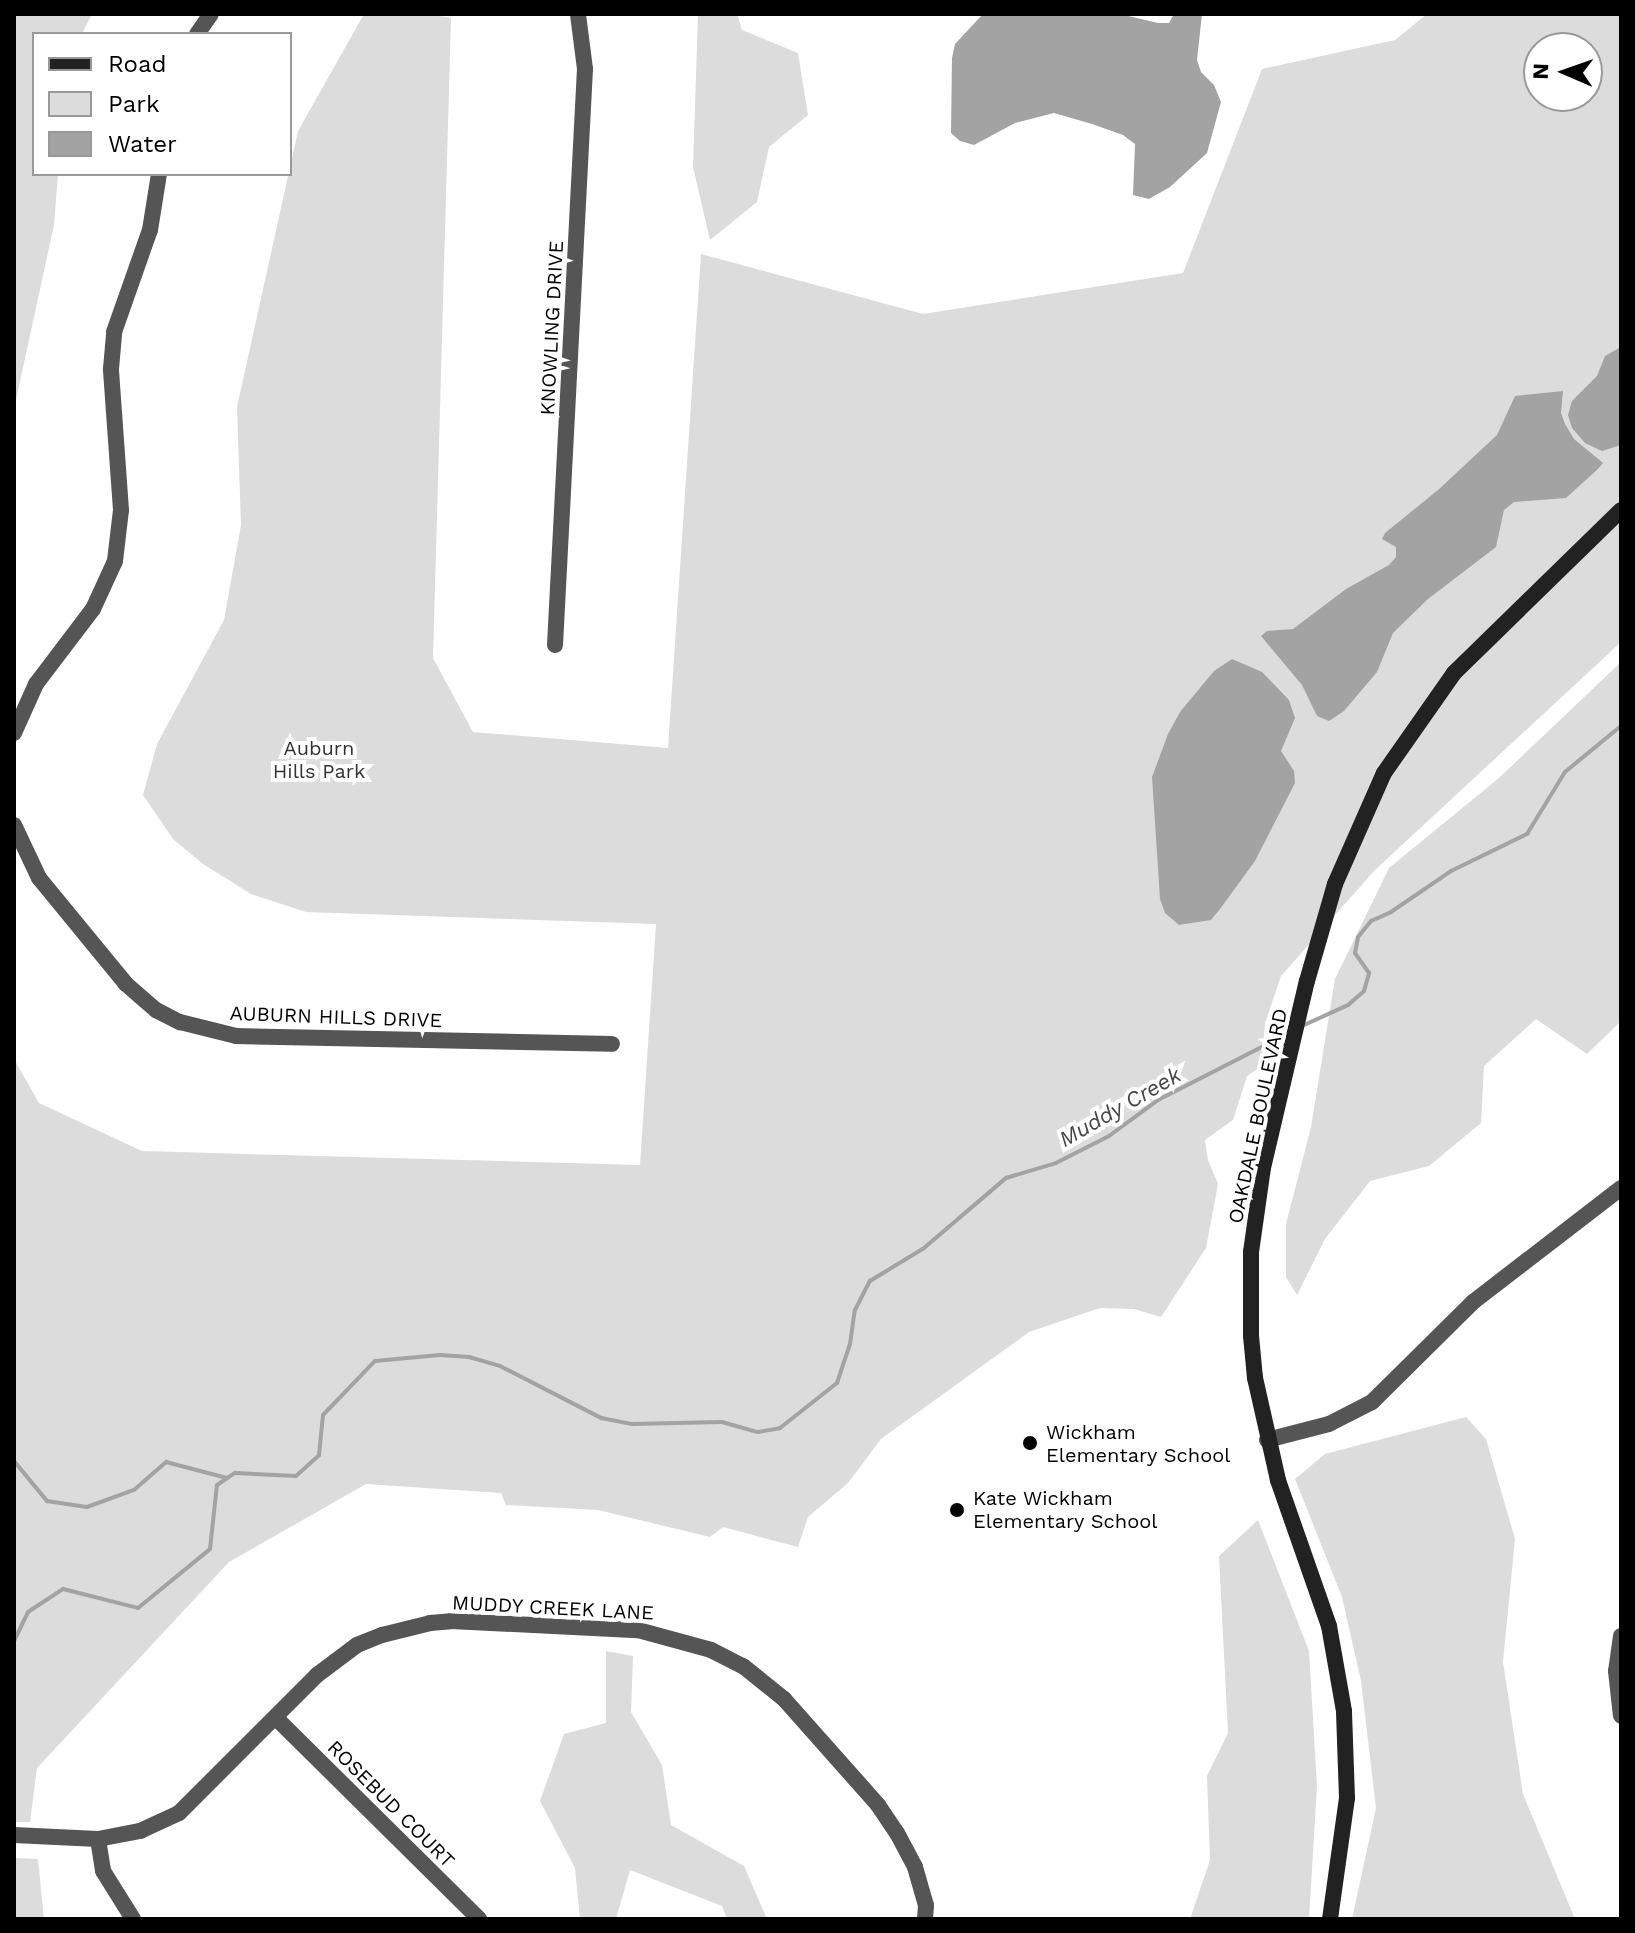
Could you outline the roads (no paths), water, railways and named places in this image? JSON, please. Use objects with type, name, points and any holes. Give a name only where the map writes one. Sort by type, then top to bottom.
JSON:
[{"type":"main road","name":"OAKDALE BOULEVARD","points":[[1330,1919],[1347,1798],[1341,1689],[1329,1626],[1267,1440],[1251,1336],[1251,1252],[1263,1168],[1307,981],[1349,846],[1384,773],[1405,738],[1454,673],[1493,631],[1621,510]]},
{"type":"street","points":[[198,32],[211,14]]},
{"type":"street","name":"KNOWLING DRIVE","points":[[555,645],[585,69],[578,14]]},
{"type":"street","points":[[14,733],[36,684],[93,609],[115,561],[121,510],[111,369],[114,332],[153,221],[159,176]]},
{"type":"street","name":"AUBURN HILLS DRIVE","points":[[14,825],[39,878],[126,984],[156,1010],[180,1022],[236,1036],[612,1044]]},
{"type":"street","points":[[1267,1440],[1329,1424],[1372,1402],[1473,1302],[1621,1188]]},
{"type":"street","name":"MUDDY CREEK LANE","points":[[14,1835],[98,1839],[140,1831],[179,1813],[317,1675],[357,1645],[430,1623],[638,1630],[688,1641],[743,1666],[784,1699],[822,1739],[897,1833],[915,1867],[926,1905],[925,1919]]},
{"type":"street","points":[[1621,1636],[1616,1671],[1621,1716]]},
{"type":"street","name":"ROSEBUD COURT","points":[[276,1718],[479,1919]]},
{"type":"street","points":[[98,1839],[103,1871],[133,1919]]},
{"type":"water","points":[[983,14],[1120,14],[1169,23],[1174,14],[1202,14],[1197,60],[1201,72],[1214,85],[1221,102],[1207,153],[1170,187],[1149,199],[1133,195],[1135,144],[1123,135],[1092,124],[1054,113],[1015,123],[974,145],[960,141],[951,133],[952,58],[955,44]]},
{"type":"water","points":[[1621,347],[1621,445],[1602,451],[1585,443],[1572,428],[1568,415],[1572,401],[1597,376],[1605,356]]},
{"type":"water","points":[[1563,391],[1561,413],[1565,424],[1574,439],[1603,463],[1566,498],[1514,502],[1504,510],[1496,547],[1428,599],[1393,633],[1377,672],[1344,711],[1329,721],[1317,716],[1302,685],[1261,636],[1267,631],[1293,629],[1346,589],[1389,565],[1396,557],[1396,547],[1382,539],[1385,533],[1438,490],[1497,435],[1515,396]]},
{"type":"water","points":[[1232,659],[1262,672],[1289,700],[1295,718],[1281,751],[1294,771],[1295,783],[1255,861],[1220,909],[1211,920],[1179,925],[1165,913],[1160,899],[1152,777],[1180,712],[1214,671]]},
{"type":"waterway","name":"Muddy Creek","points":[[1302,1026],[1348,1005],[1364,991],[1369,973],[1355,953],[1358,937],[1371,921],[1391,912],[1451,871],[1527,834],[1565,772],[1621,726]]},
{"type":"waterway","name":"Muddy Creek","points":[[14,1641],[28,1612],[63,1589],[138,1608],[210,1549],[217,1485],[235,1473],[296,1476],[319,1455],[323,1415],[375,1361],[440,1355],[469,1357],[500,1366],[601,1418],[632,1424],[722,1422],[758,1432],[780,1428],[837,1383],[850,1344],[855,1310],[870,1281],[924,1248],[1006,1178],[1056,1163],[1109,1136],[1158,1100],[1291,1032]]},
{"type":"waterway","points":[[14,1461],[47,1501],[87,1507],[134,1490],[166,1462],[227,1478]]},
{"type":"waterway","points":[[14,1727],[14,1739]]},
{"type":"place","name":"Wickham Elementary School","points":[[1030,1443]]},
{"type":"place","name":"Kate Wickham Elementary School","points":[[957,1510]]},
{"type":"park label","name":"Auburn Hills Park","points":[[319,760]]}]
